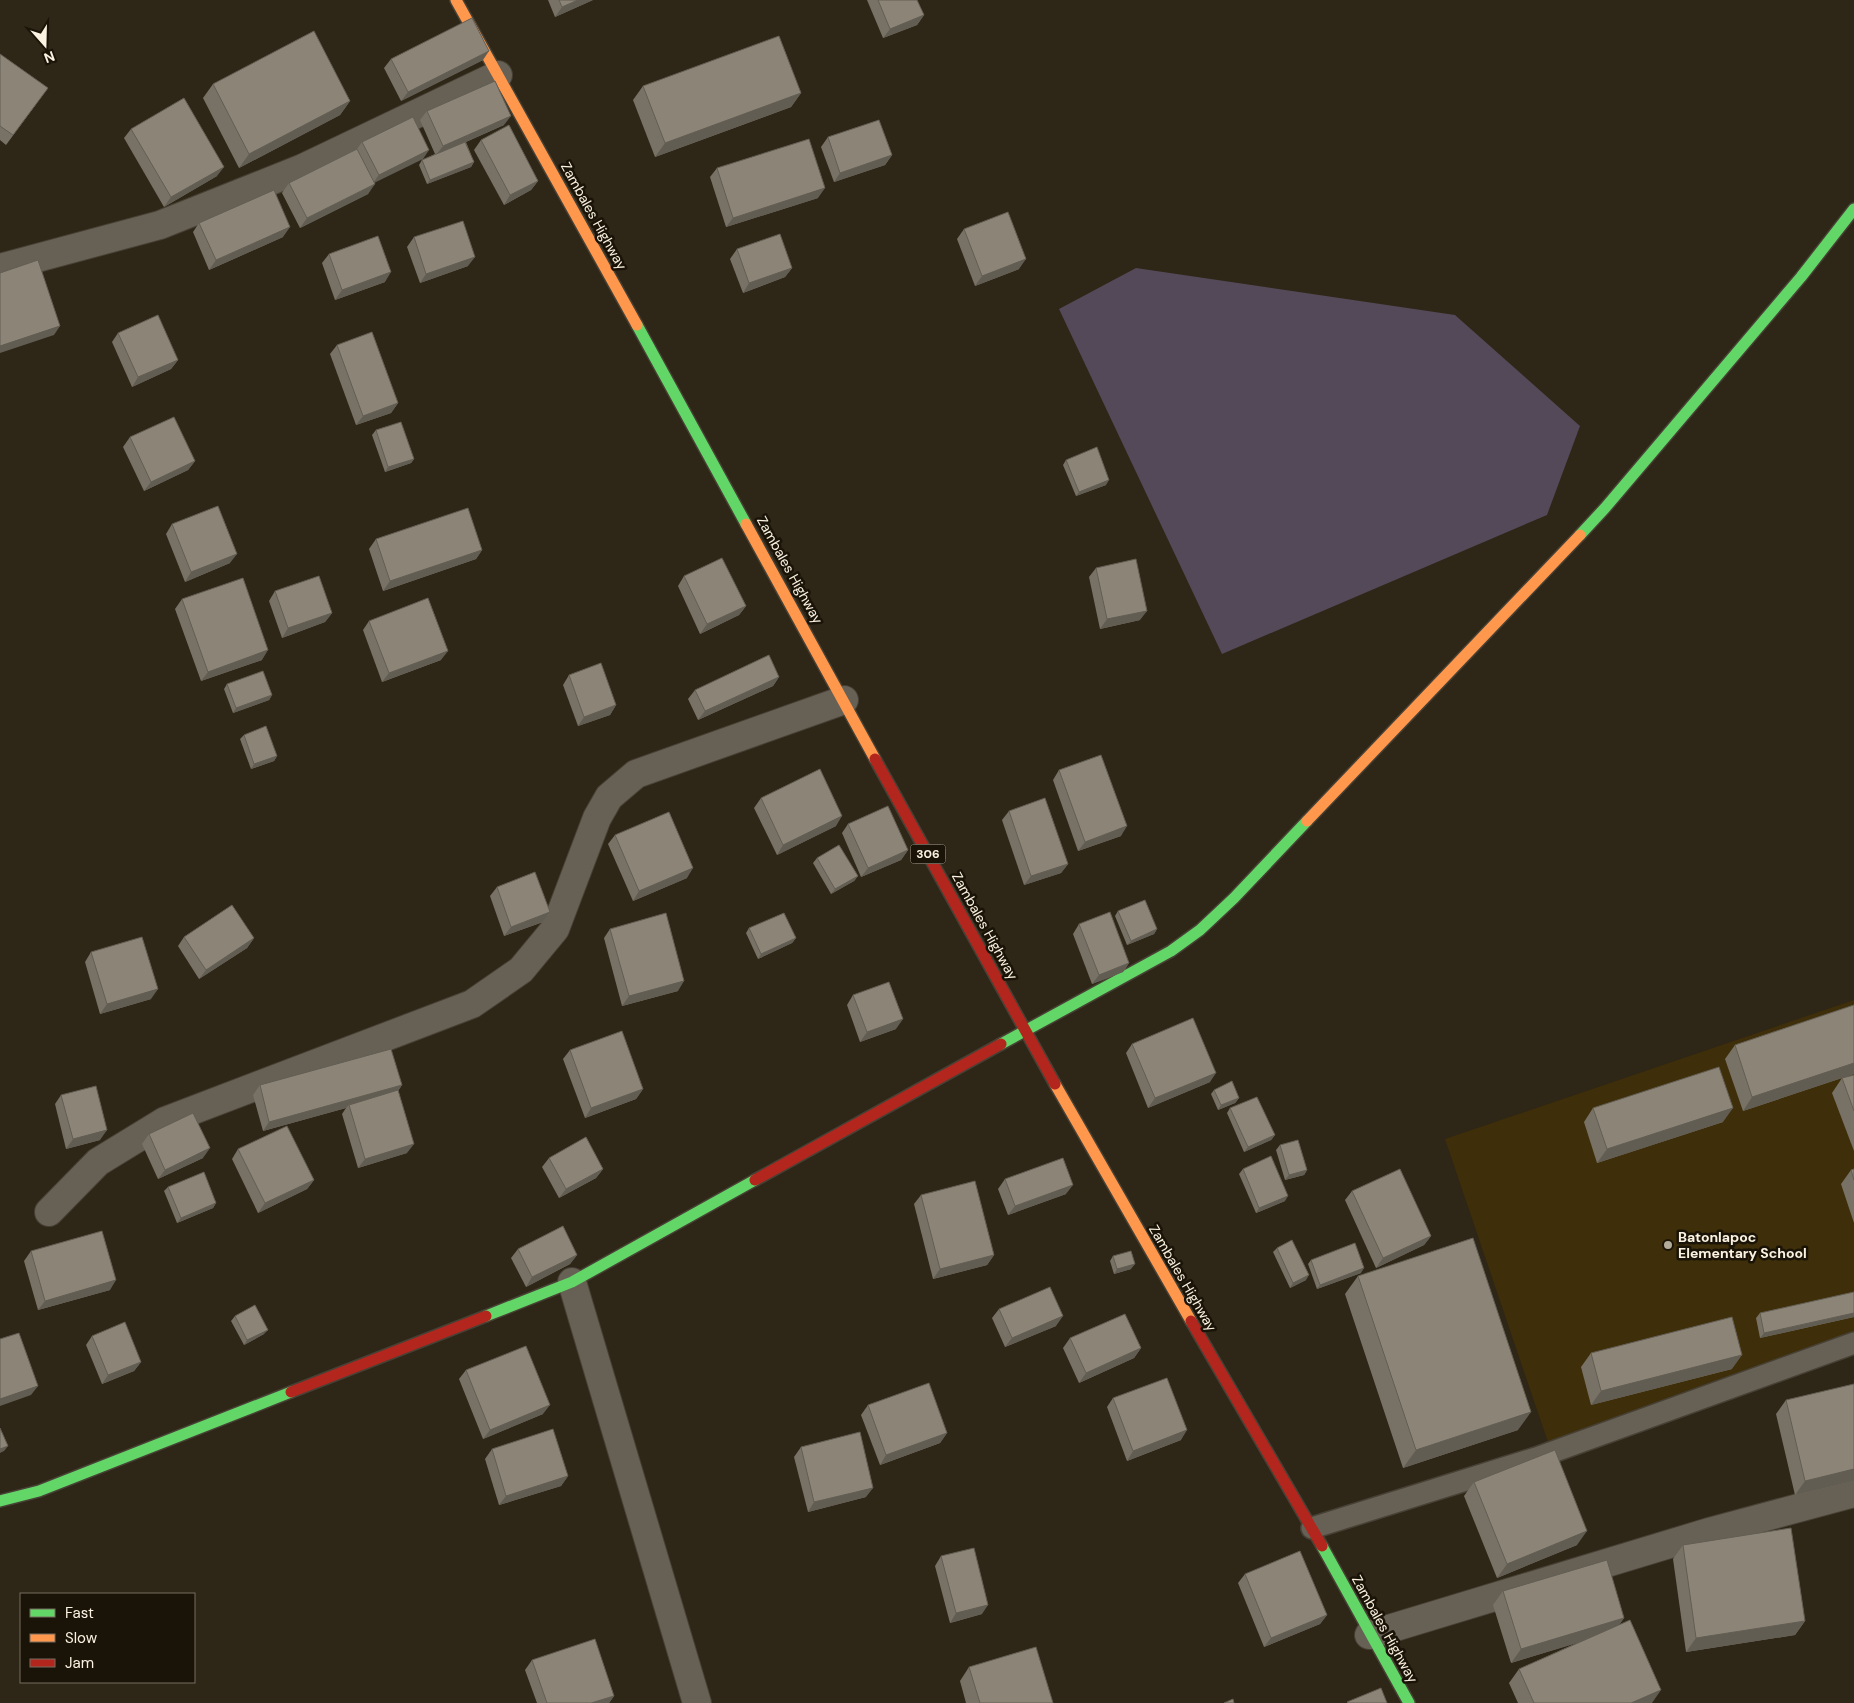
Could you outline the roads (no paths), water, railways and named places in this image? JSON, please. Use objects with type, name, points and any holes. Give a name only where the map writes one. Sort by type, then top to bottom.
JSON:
[{"type":"street","name":"Zambales Highway","points":[[456,0],[1025,1031],[1234,1396],[1312,1528],[1369,1635],[1409,1703]]},
{"type":"street","points":[[0,268],[160,225],[303,168],[498,75]]},
{"type":"street","points":[[0,1501],[39,1491],[572,1282],[1171,952],[1200,930],[1234,898],[1605,508],[1801,276],[1854,209]]},
{"type":"street","points":[[49,1212],[98,1162],[165,1121],[472,1004],[521,970],[555,929],[596,818],[609,797],[636,774],[844,700]]},
{"type":"street","points":[[572,1282],[697,1703]]},
{"type":"street","points":[[1369,1635],[1709,1532],[1854,1493]]},
{"type":"lane","points":[[1312,1528],[1536,1458],[1854,1343]]},
{"type":"place","name":"Batonlapoc Elementary School","points":[[1668,1245]]}]
